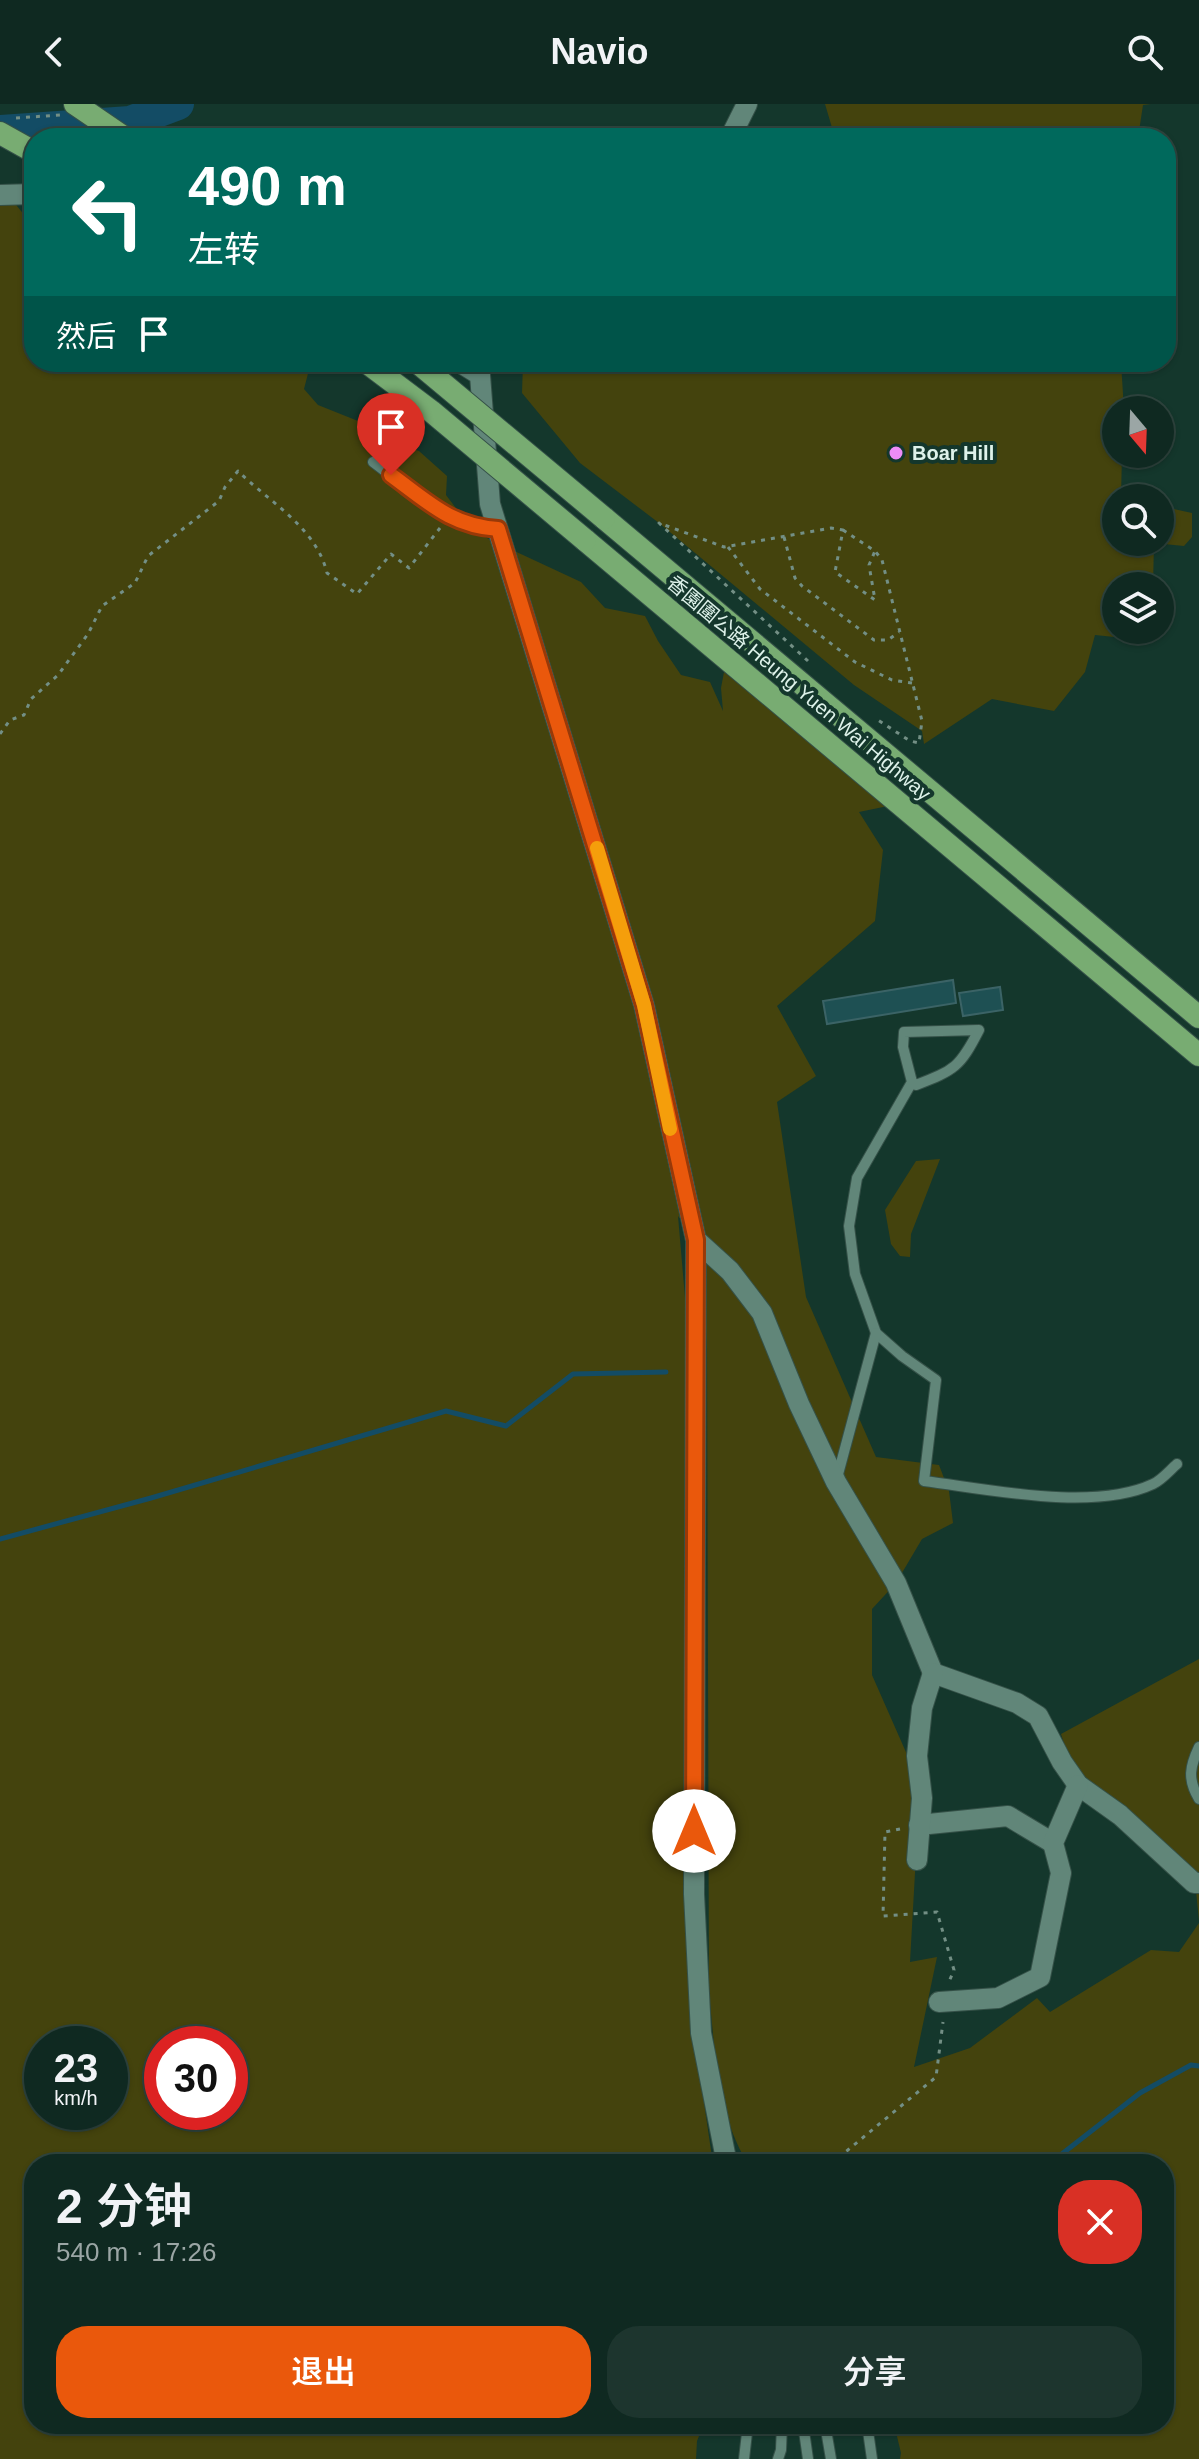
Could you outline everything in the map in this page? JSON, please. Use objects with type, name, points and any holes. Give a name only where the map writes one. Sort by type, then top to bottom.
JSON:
[{"type":"highway","points":[[74,108],[108,128]]},
{"type":"highway","points":[[7,126],[24,142]]},
{"type":"highway","name":"香園圍公路 Heung Yuen Wai Highway","points":[[379,372],[431,411],[1199,1055]]},
{"type":"highway","name":"香園圍公路 Heung Yuen Wai Highway","points":[[429,372],[1199,1017]]},
{"type":"street","points":[[735,128],[747,104]]},
{"type":"street","points":[[0,195],[24,194]]},
{"type":"street","points":[[487,372],[490,504],[644,1005],[696,1240],[694,1894],[701,2033],[725,2154]]},
{"type":"street","points":[[696,1240],[730,1271],[762,1313],[799,1404],[836,1482],[896,1583],[933,1673],[922,1708],[917,1756],[922,1798],[917,1860]]},
{"type":"street","points":[[933,1673],[1017,1703],[1038,1716],[1078,1785],[1120,1815],[1194,1883],[1199,1883]]},
{"type":"street","points":[[939,2002],[998,1998],[1040,1977],[1061,1873],[1053,1843],[1078,1785]]},
{"type":"street","points":[[919,1825],[1008,1816],[1053,1843]]},
{"type":"lane","points":[[373,462],[449,517],[476,528],[498,529]]},
{"type":"lane","points":[[912,1082],[916,1085],[949,1072],[964,1058],[979,1030],[904,1032],[903,1047],[912,1082],[857,1178],[849,1226],[855,1274],[876,1333],[936,1380],[924,1481],[1052,1497],[1117,1494],[1155,1483],[1177,1464]]},
{"type":"lane","points":[[836,1482],[876,1333]]},
{"type":"lane","points":[[1199,1747],[1190,1767],[1194,1791],[1199,1799]]},
{"type":"lane","points":[[744,2459],[747,2434]]},
{"type":"lane","points":[[778,2459],[782,2434]]},
{"type":"lane","points":[[804,2434],[808,2459]]},
{"type":"lane","points":[[827,2434],[831,2459]]},
{"type":"lane","points":[[868,2434],[872,2459]]},
{"type":"path","points":[[7,126],[56,116],[74,108]]},
{"type":"path","points":[[0,734],[10,720],[24,715],[31,699],[58,675],[88,634],[102,606],[135,583],[148,556],[219,501],[225,487],[238,471],[307,532],[324,561],[327,573],[357,594],[391,554],[409,568],[449,517]]},
{"type":"path","points":[[811,664],[659,523],[728,547],[831,528],[843,530],[875,551],[882,560],[922,721],[919,743],[910,741],[878,720]]},
{"type":"path","points":[[843,530],[835,572],[875,600],[869,565],[875,551]]},
{"type":"path","points":[[784,537],[795,578],[802,586],[874,640],[888,640],[899,632]]},
{"type":"path","points":[[728,547],[760,589],[855,662],[892,680],[912,683]]},
{"type":"path","points":[[843,2154],[936,2077],[943,2019],[939,2002],[954,1970],[937,1912],[883,1916],[885,1832],[919,1825]]},
{"type":"shaded area","points":[[825,104],[1151,104],[1143,105],[1140,128],[832,128]]},
{"type":"shaded area","points":[[0,185],[24,215],[24,372],[308,372],[304,389],[318,405],[358,421],[378,437],[419,451],[447,476],[446,495],[474,532],[581,582],[605,608],[645,616],[681,675],[710,682],[723,711],[721,688],[724,672],[888,806],[859,812],[883,850],[875,921],[777,1006],[816,1076],[777,1102],[806,1297],[876,1457],[939,1465],[949,1491],[953,1523],[922,1539],[896,1583],[872,1609],[872,1675],[920,1784],[910,1962],[937,1957],[914,2067],[970,2048],[1037,1998],[1050,2012],[1151,1950],[1179,1952],[1199,1923],[1199,2459],[900,2459],[896,2434],[1174,2434],[1174,2154],[743,2154],[738,2145],[719,2081],[709,1993],[707,1347],[704,1298],[696,1240],[678,1216],[686,1309],[692,2021],[712,2154],[24,2154],[24,2434],[700,2434],[696,2459],[0,2459]]},
{"type":"shaded area","points":[[523,372],[1122,372],[1123,396],[1102,396],[1102,468],[1122,468],[1121,484],[1102,484],[1102,556],[1154,556],[1153,572],[1102,572],[1102,636],[1095,635],[1085,672],[1054,711],[992,699],[924,744],[922,731],[854,685],[659,523],[580,463],[522,393]]},
{"type":"shaded area","points":[[1174,509],[1192,513],[1192,537],[1184,546],[1174,545]]},
{"type":"shaded area","points":[[940,1159],[911,1234],[910,1257],[900,1256],[891,1244],[885,1210],[916,1161]]},
{"type":"shaded area","points":[[1199,1659],[1199,1921],[1194,1870],[1071,1765],[1061,1734]]},
{"type":"building","points":[[953,980],[956,1003],[827,1024],[823,1001]]},
{"type":"building","points":[[1000,987],[1003,1010],[963,1016],[959,993]]},
{"type":"waterway","points":[[43,128],[130,122],[178,104]]},
{"type":"waterway","points":[[0,131],[24,129]]},
{"type":"waterway","points":[[0,1539],[446,1411],[506,1426],[573,1374],[666,1372]]},
{"type":"waterway","points":[[1062,2154],[1140,2093],[1191,2065],[1199,2066]]},
{"type":"slow traffic","points":[[597,848],[644,1005],[670,1129]]},
{"type":"place","name":"Boar Hill","points":[[896,453]]},
{"type":"route","points":[[391,475],[453,520],[476,528],[498,529],[644,1005],[696,1240],[694,1831]]}]
